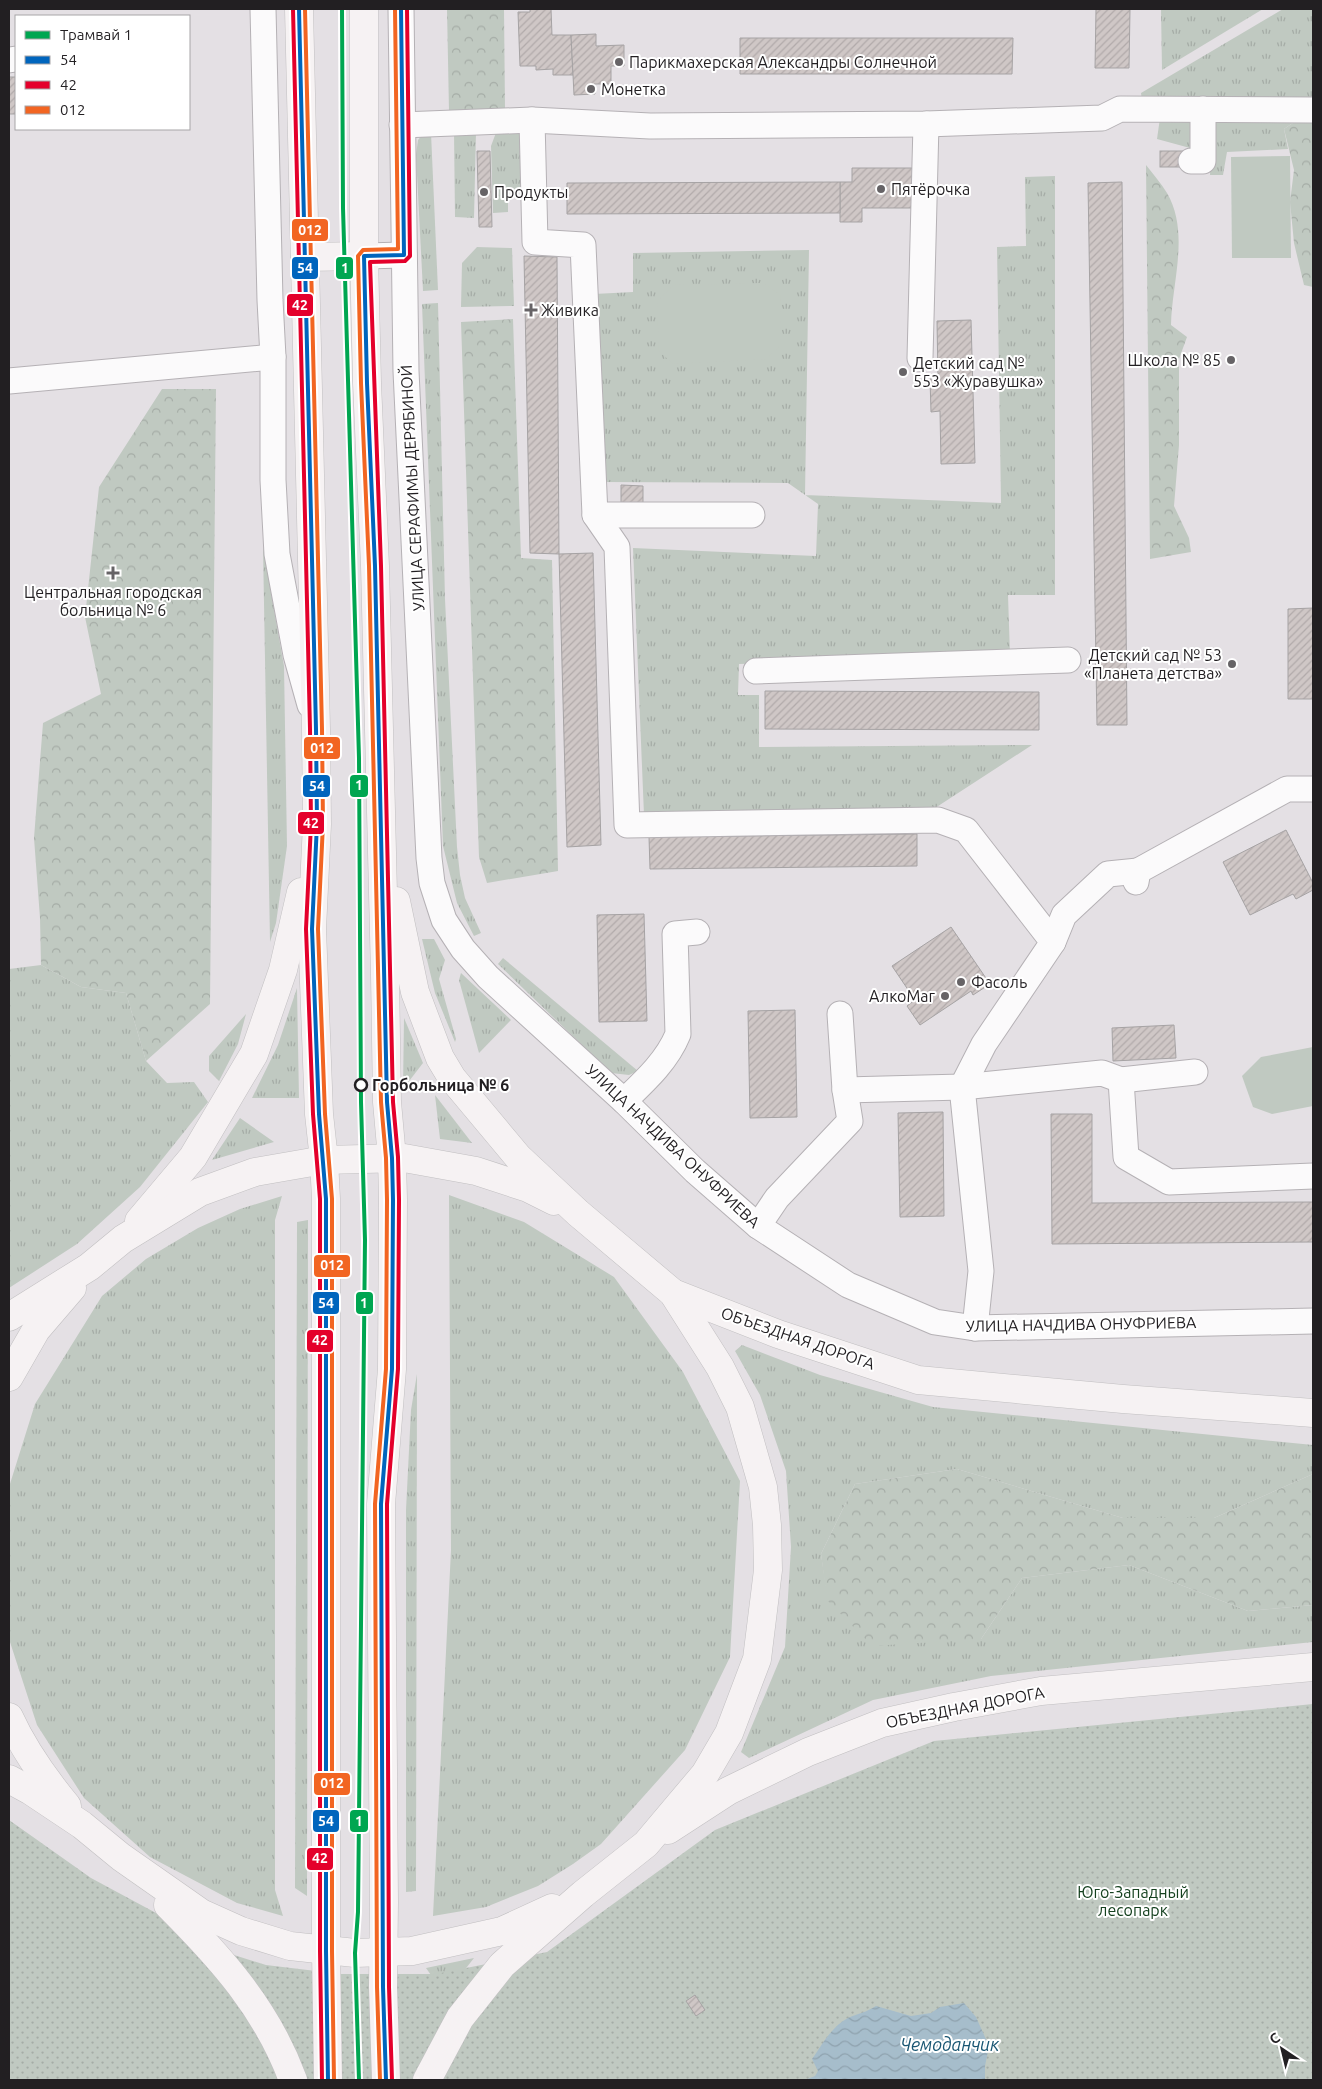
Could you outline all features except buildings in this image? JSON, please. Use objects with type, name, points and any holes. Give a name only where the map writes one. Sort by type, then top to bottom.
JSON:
[{"type":"main road","points":[[299,9],[316,729],[317,824],[312,929],[319,1114],[324,1160],[326,1209],[326,1950],[328,2080]]},
{"type":"main road","points":[[364,9],[364,256],[367,383],[375,566],[387,1102],[392,1158],[392,1369],[381,1504],[383,1952],[386,2080]]},
{"type":"main road","points":[[306,257],[364,256]]},
{"type":"main road","points":[[123,1239],[193,1157],[254,1054],[283,970],[317,824]]},
{"type":"main road","points":[[380,828],[415,992],[440,1058],[465,1096],[518,1157],[578,1213],[673,1293],[720,1366],[740,1407],[763,1487],[768,1570],[757,1659],[729,1734],[705,1774],[646,1844],[522,1946],[483,1987],[460,2018],[427,2080]]},
{"type":"main road","points":[[9,1317],[89,1267],[123,1239],[200,1192],[255,1172],[324,1160],[392,1158],[476,1171],[528,1188],[578,1213]]},
{"type":"main road","points":[[9,1377],[36,1330],[89,1267]]},
{"type":"main road","name":"ОБЪЕЗДНАЯ ДОРОГА","points":[[673,1293],[778,1334],[918,1380],[1123,1399],[1313,1413]]},
{"type":"main road","name":"ОБЪЕЗДНАЯ ДОРОГА","points":[[646,1844],[728,1791],[808,1752],[882,1723],[1041,1691],[1313,1667]]},
{"type":"main road","points":[[9,1718],[19,1738],[47,1781],[82,1825]]},
{"type":"main road","points":[[9,1780],[32,1791],[82,1825],[122,1857],[201,1913],[241,1931],[290,1946],[326,1950],[383,1952],[424,1949],[502,1931],[583,1894]]},
{"type":"main road","points":[[122,1857],[226,1964],[269,2027],[293,2080]]},
{"type":"street","points":[[264,9],[273,357],[273,480],[277,554],[296,656],[316,729]]},
{"type":"street","name":"УЛИЦА СЕРАФИМЫ ДЕРЯБИНОЙ","points":[[401,9],[406,371],[429,858],[432,883],[444,920],[470,958]]},
{"type":"street","points":[[402,125],[532,120],[650,126],[926,124],[1102,118],[1120,109],[1313,110]]},
{"type":"street","points":[[1191,161],[1203,161],[1203,110]]},
{"type":"street","points":[[532,120],[535,242],[584,245],[595,515],[617,547],[627,825],[938,820],[966,830],[1053,942]]},
{"type":"street","points":[[920,358],[926,124]]},
{"type":"street","points":[[364,256],[404,255]]},
{"type":"street","points":[[9,381],[273,357]]},
{"type":"street","points":[[595,515],[752,515]]},
{"type":"street","points":[[756,671],[1068,660]]},
{"type":"street","points":[[975,1328],[981,1271],[962,1087],[984,1044],[1053,942],[1064,915],[1108,874],[1137,877],[1287,789],[1313,789]]},
{"type":"street","points":[[624,1101],[649,1077],[673,1046],[678,1034],[675,934],[697,932]]},
{"type":"street","name":"УЛИЦА НАЧДИВА ОНУФРИЕВА","points":[[470,958],[488,977],[624,1101],[695,1171],[758,1226],[848,1285],[935,1322],[975,1328],[1313,1321]]},
{"type":"street","points":[[758,1226],[777,1198],[850,1121],[845,1090],[840,1014]]},
{"type":"street","points":[[845,1090],[962,1087],[1102,1073],[1121,1080],[1195,1072]]},
{"type":"street","points":[[1121,1080],[1126,1158],[1169,1182],[1313,1176]]},
{"type":"green space","points":[[447,9],[504,9],[505,109],[449,111]]},
{"type":"green space","points":[[1161,9],[1263,9],[1162,70]]},
{"type":"green space","points":[[1283,9],[1313,9],[1313,103],[1142,101],[1141,93]]},
{"type":"green space","points":[[1303,116],[1284,129],[1288,149],[1227,152],[1223,175],[1210,175],[1212,125],[1218,117]]},
{"type":"green space","points":[[1303,116],[1313,117],[1313,287],[1304,285],[1294,243],[1290,202],[1294,170],[1284,129]]},
{"type":"green space","points":[[1160,118],[1194,118],[1198,136],[1190,148],[1157,139]]},
{"type":"green space","points":[[521,128],[528,185],[518,190],[508,191],[508,212],[493,213],[491,146],[497,130]]},
{"type":"green space","points":[[454,132],[476,132],[474,218],[455,217]]},
{"type":"green space","points":[[424,133],[431,133],[438,290],[423,291],[416,155],[418,140]]},
{"type":"green space","points":[[1290,156],[1291,258],[1232,258],[1231,157]]},
{"type":"green space","points":[[1146,165],[1160,182],[1174,208],[1179,241],[1171,325],[1187,337],[1179,359],[1179,445],[1174,506],[1189,538],[1191,552],[1150,559]]},
{"type":"green space","points":[[1055,176],[1055,595],[1008,595],[1010,655],[739,664],[738,695],[759,695],[759,747],[1032,745],[932,810],[644,815],[633,548],[816,556],[818,504],[805,495],[1001,503],[997,247],[1026,246],[1025,177]]},
{"type":"green space","points":[[477,247],[512,248],[514,306],[461,307],[462,263]]},
{"type":"green space","points":[[809,250],[805,495],[788,483],[601,482],[594,294],[633,292],[633,253]]},
{"type":"green space","points":[[762,283],[780,294],[781,344],[767,359],[673,364],[659,351],[657,301],[674,285]]},
{"type":"green space","points":[[438,303],[445,599],[457,847],[465,898],[481,933],[474,936],[457,903],[443,846],[422,304]]},
{"type":"green space","points":[[513,319],[521,558],[552,560],[558,871],[487,883],[479,857],[461,322]]},
{"type":"green space","points":[[162,389],[216,389],[210,1004],[146,1061],[126,993],[81,987],[41,965],[40,918],[34,838],[43,723],[101,694],[85,617],[99,487]]},
{"type":"green space","points":[[263,547],[284,666],[287,846],[276,923],[270,942]]},
{"type":"green space","points":[[422,939],[434,939],[445,960],[439,979],[456,1039],[455,1042],[435,993]]},
{"type":"green space","points":[[503,958],[638,1071],[629,1075],[611,1073],[498,964]]},
{"type":"green space","points":[[41,965],[81,987],[126,993],[146,1061],[167,1083],[194,1082],[208,1102],[140,1187],[77,1244],[9,1288],[9,969]]},
{"type":"green space","points":[[461,973],[511,1020],[479,1053],[459,980]]},
{"type":"green space","points":[[297,988],[299,1098],[252,1098],[278,1045]]},
{"type":"green space","points":[[246,1014],[238,1044],[219,1081],[209,1071],[209,1056]]},
{"type":"green space","points":[[404,1018],[423,1063],[403,1089]]},
{"type":"green space","points":[[1313,1047],[1313,1106],[1272,1114],[1253,1107],[1242,1076],[1261,1057]]},
{"type":"green space","points":[[435,1095],[472,1143],[440,1139]]},
{"type":"green space","points":[[240,1118],[274,1142],[212,1160]]},
{"type":"green space","points":[[449,1195],[524,1222],[614,1277],[683,1372],[740,1481],[730,1657],[685,1750],[601,1844],[573,1864],[538,1886],[486,1907],[433,1916],[451,1550]]},
{"type":"green space","points":[[282,1196],[275,1220],[275,1890],[283,1916],[237,1903],[150,1857],[84,1798],[37,1725],[9,1639],[9,1487],[35,1404],[102,1296],[146,1259],[198,1228],[240,1209]]},
{"type":"green space","points":[[308,1220],[307,1896],[295,1888],[297,1222]]},
{"type":"green space","points":[[742,1345],[820,1375],[933,1407],[1313,1445],[1313,1474],[1214,1518],[1123,1518],[957,1469],[855,1484],[821,1554],[828,1600],[981,1639],[1022,1578],[1129,1565],[1248,1611],[1313,1605],[1313,1642],[991,1676],[873,1700],[749,1758],[741,1752],[785,1647],[791,1547],[786,1471],[760,1395],[735,1351]]},
{"type":"green space","points":[[417,1374],[416,1891],[406,1892],[406,1510],[411,1410]]},
{"type":"green space","points":[[957,1469],[1123,1518],[1214,1518],[1313,1474],[1313,1605],[1248,1611],[1129,1565],[1022,1578],[981,1639],[872,1646],[827,1600],[821,1554],[855,1484]]},
{"type":"green space","name":"Юго-Западный лесопарк","points":[[1313,1704],[1313,2080],[9,2080],[9,1820],[91,1878],[234,1955],[266,1965],[341,1974],[436,1974],[547,1952],[715,1830],[934,1741]]},
{"type":"green space","points":[[474,1958],[445,1995],[426,1968]]},
{"type":"water","name":"Чемоданчик","points":[[964,2003],[976,2017],[989,2046],[985,2066],[985,2080],[805,2080],[815,2076],[818,2071],[812,2059],[823,2042],[837,2026],[848,2018],[876,2006],[911,2016],[931,2013],[940,2007]]},
{"type":"tram line","name":"1","points":[[342,9],[343,208],[359,758],[361,1102],[365,1240],[358,1912],[355,1953],[359,2080]]},
{"type":"transit line","name":"42","points":[[293,9],[310,729],[311,824],[306,929],[313,1114],[320,1199],[320,1951],[322,2080]]},
{"type":"transit line","name":"54","points":[[299,9],[316,729],[317,824],[312,929],[319,1114],[326,1199],[326,1951],[328,2080]]},
{"type":"transit line","name":"012","points":[[305,9],[322,729],[323,824],[318,929],[325,1114],[332,1199],[332,1951],[334,2080]]},
{"type":"transit line","name":"012","points":[[380,2080],[377,1987],[375,1504],[386,1369],[387,1200],[386,1158],[381,1102],[369,566],[361,383],[358,256],[363,250],[398,249],[395,9]]},
{"type":"transit line","name":"54","points":[[386,2080],[383,1987],[381,1504],[392,1369],[393,1200],[392,1158],[387,1102],[375,566],[367,383],[364,256],[404,255],[401,9]]},
{"type":"transit line","name":"42","points":[[392,2080],[389,1987],[387,1504],[398,1369],[399,1200],[398,1157],[393,1102],[381,566],[370,262],[405,261],[410,256],[407,9]]},
{"type":"place","name":"Парикмахерская Александры Солнечной","points":[[619,62]]},
{"type":"place","name":"Монетка","points":[[591,89]]},
{"type":"place","name":"Пятёрочка","points":[[881,189]]},
{"type":"place","name":"Продукты","points":[[484,192]]},
{"type":"place","name":"Живика","points":[[531,310]]},
{"type":"place","name":"Школа № 85","points":[[1231,360]]},
{"type":"place","name":"Детский сад № 553 «Журавушка»","points":[[903,372]]},
{"type":"place","name":"Центральная городская больница № 6","points":[[113,573]]},
{"type":"place","name":"Детский сад № 53 «Планета детства»","points":[[1232,664]]},
{"type":"place","name":"Фасоль","points":[[961,982]]},
{"type":"place","name":"АлкоМаг","points":[[945,996]]},
{"type":"place","name":"Горбольница № 6","points":[[361,1085]]}]
